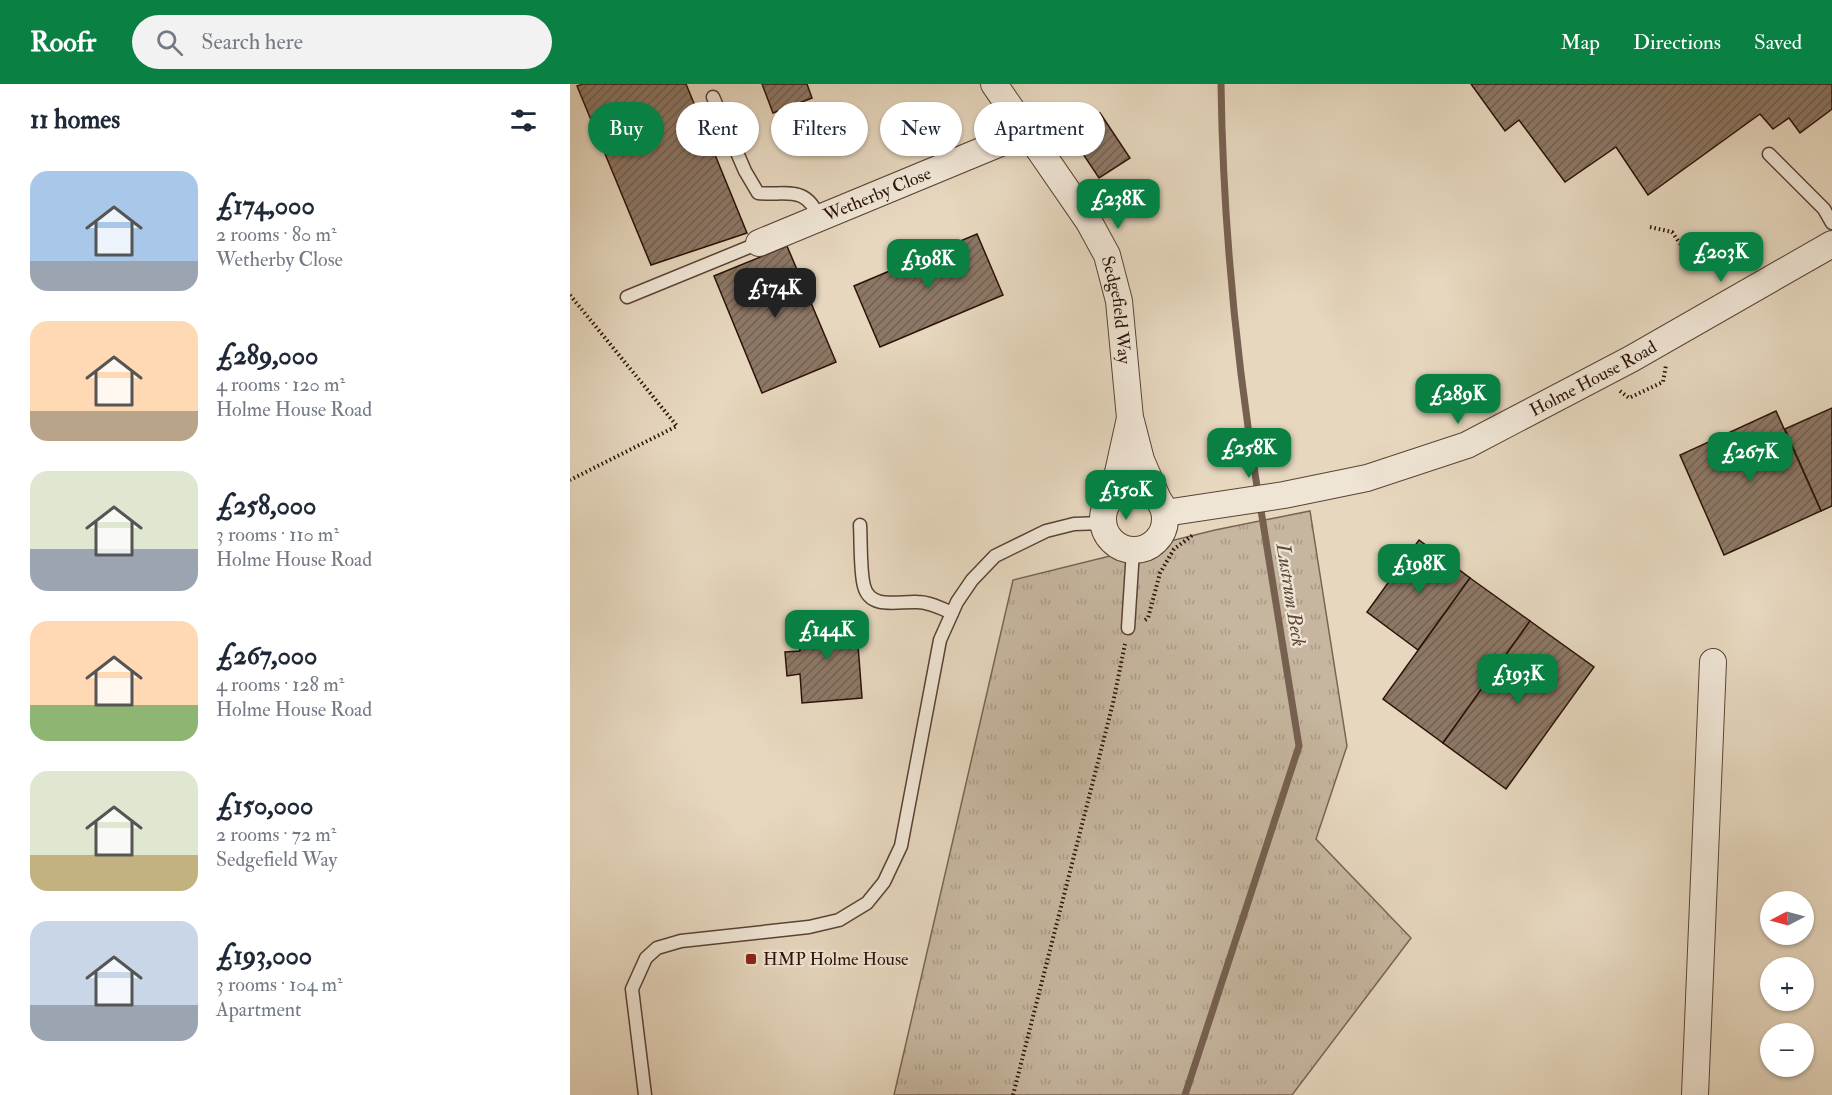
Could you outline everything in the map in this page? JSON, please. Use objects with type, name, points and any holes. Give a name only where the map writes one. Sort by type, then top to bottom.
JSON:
[{"type":"street","name":"Sedgefield Way","points":[[994,84],[1006,102]]},
{"type":"street","name":"Wetherby Close","points":[[759,243],[974,154]]},
{"type":"street","name":"Sedgefield Way","points":[[1044,156],[1089,222],[1107,255],[1119,301],[1130,418],[1113,495]]},
{"type":"street","name":"Holme House Road","points":[[1161,505],[1221,505],[1284,495],[1367,478],[1467,445],[1631,359],[1832,244]]},
{"type":"street","points":[[1130,418],[1141,460],[1161,505],[1164,529],[1159,538],[1150,546],[1133,550],[1113,542],[1107,533],[1103,523],[1107,504],[1113,495],[1131,488],[1142,489],[1161,505]]},
{"type":"street","points":[[1695,1095],[1713,662]]},
{"type":"lane","points":[[713,97],[745,171],[758,193],[801,195],[816,209],[819,218]]},
{"type":"lane","points":[[1769,154],[1824,209],[1832,223]]},
{"type":"lane","points":[[627,297],[759,243]]},
{"type":"lane","points":[[645,1095],[632,989],[646,958],[657,948],[681,941],[809,927],[839,920],[867,903],[884,882],[901,846],[940,640],[952,613],[972,580],[995,556],[1046,531],[1074,524],[1103,523]]},
{"type":"lane","points":[[860,525],[863,584],[867,594],[879,602],[917,602],[952,613]]},
{"type":"lane","points":[[1128,628],[1133,550]]},
{"type":"path","points":[[1650,227],[1672,231],[1700,272]]},
{"type":"path","points":[[570,295],[677,426],[570,480]]},
{"type":"path","points":[[1013,1095],[1105,737],[1128,628],[1148,618],[1160,573],[1174,549],[1196,532]]},
{"type":"green space","points":[[1310,511],[1347,746],[1316,839],[1411,938],[1292,1095],[894,1095],[1013,580],[1215,530]]},
{"type":"building","points":[[583,84],[686,84],[693,102],[676,102],[676,156],[715,156],[747,233],[651,265],[606,156],[664,156],[664,102],[588,102],[588,113],[577,86]]},
{"type":"building","points":[[762,84],[807,84],[812,98],[802,102],[771,102],[771,108]]},
{"type":"building","points":[[1471,84],[1832,84],[1832,109],[1800,133],[1789,118],[1773,129],[1760,114],[1648,195],[1616,147],[1565,182],[1519,120],[1505,131]]},
{"type":"building","points":[[1105,120],[1130,158],[1099,178],[1084,156],[1105,156]]},
{"type":"building","points":[[977,234],[1003,295],[880,347],[854,286]]},
{"type":"building","points":[[787,246],[836,362],[762,393],[714,276]]},
{"type":"building","points":[[1832,408],[1832,506],[1821,511],[1785,429]]},
{"type":"building","points":[[1776,411],[1821,511],[1724,555],[1680,455]]},
{"type":"building","points":[[1419,540],[1470,578],[1418,650],[1367,612]]},
{"type":"building","points":[[1470,578],[1530,621],[1443,743],[1383,699]]},
{"type":"building","points":[[856,618],[862,698],[802,703],[800,674],[787,676],[785,652],[800,651],[798,623]]},
{"type":"building","points":[[1530,621],[1594,667],[1506,789],[1443,743]]},
{"type":"waterway","name":"Lustrum Beck","points":[[1221,84],[1232,289],[1243,391],[1258,493]]},
{"type":"waterway","name":"Lustrum Beck","points":[[1185,1095],[1299,746],[1260,504]]},
{"type":"place","name":"HMP Holme House","points":[[751,959]]}]
